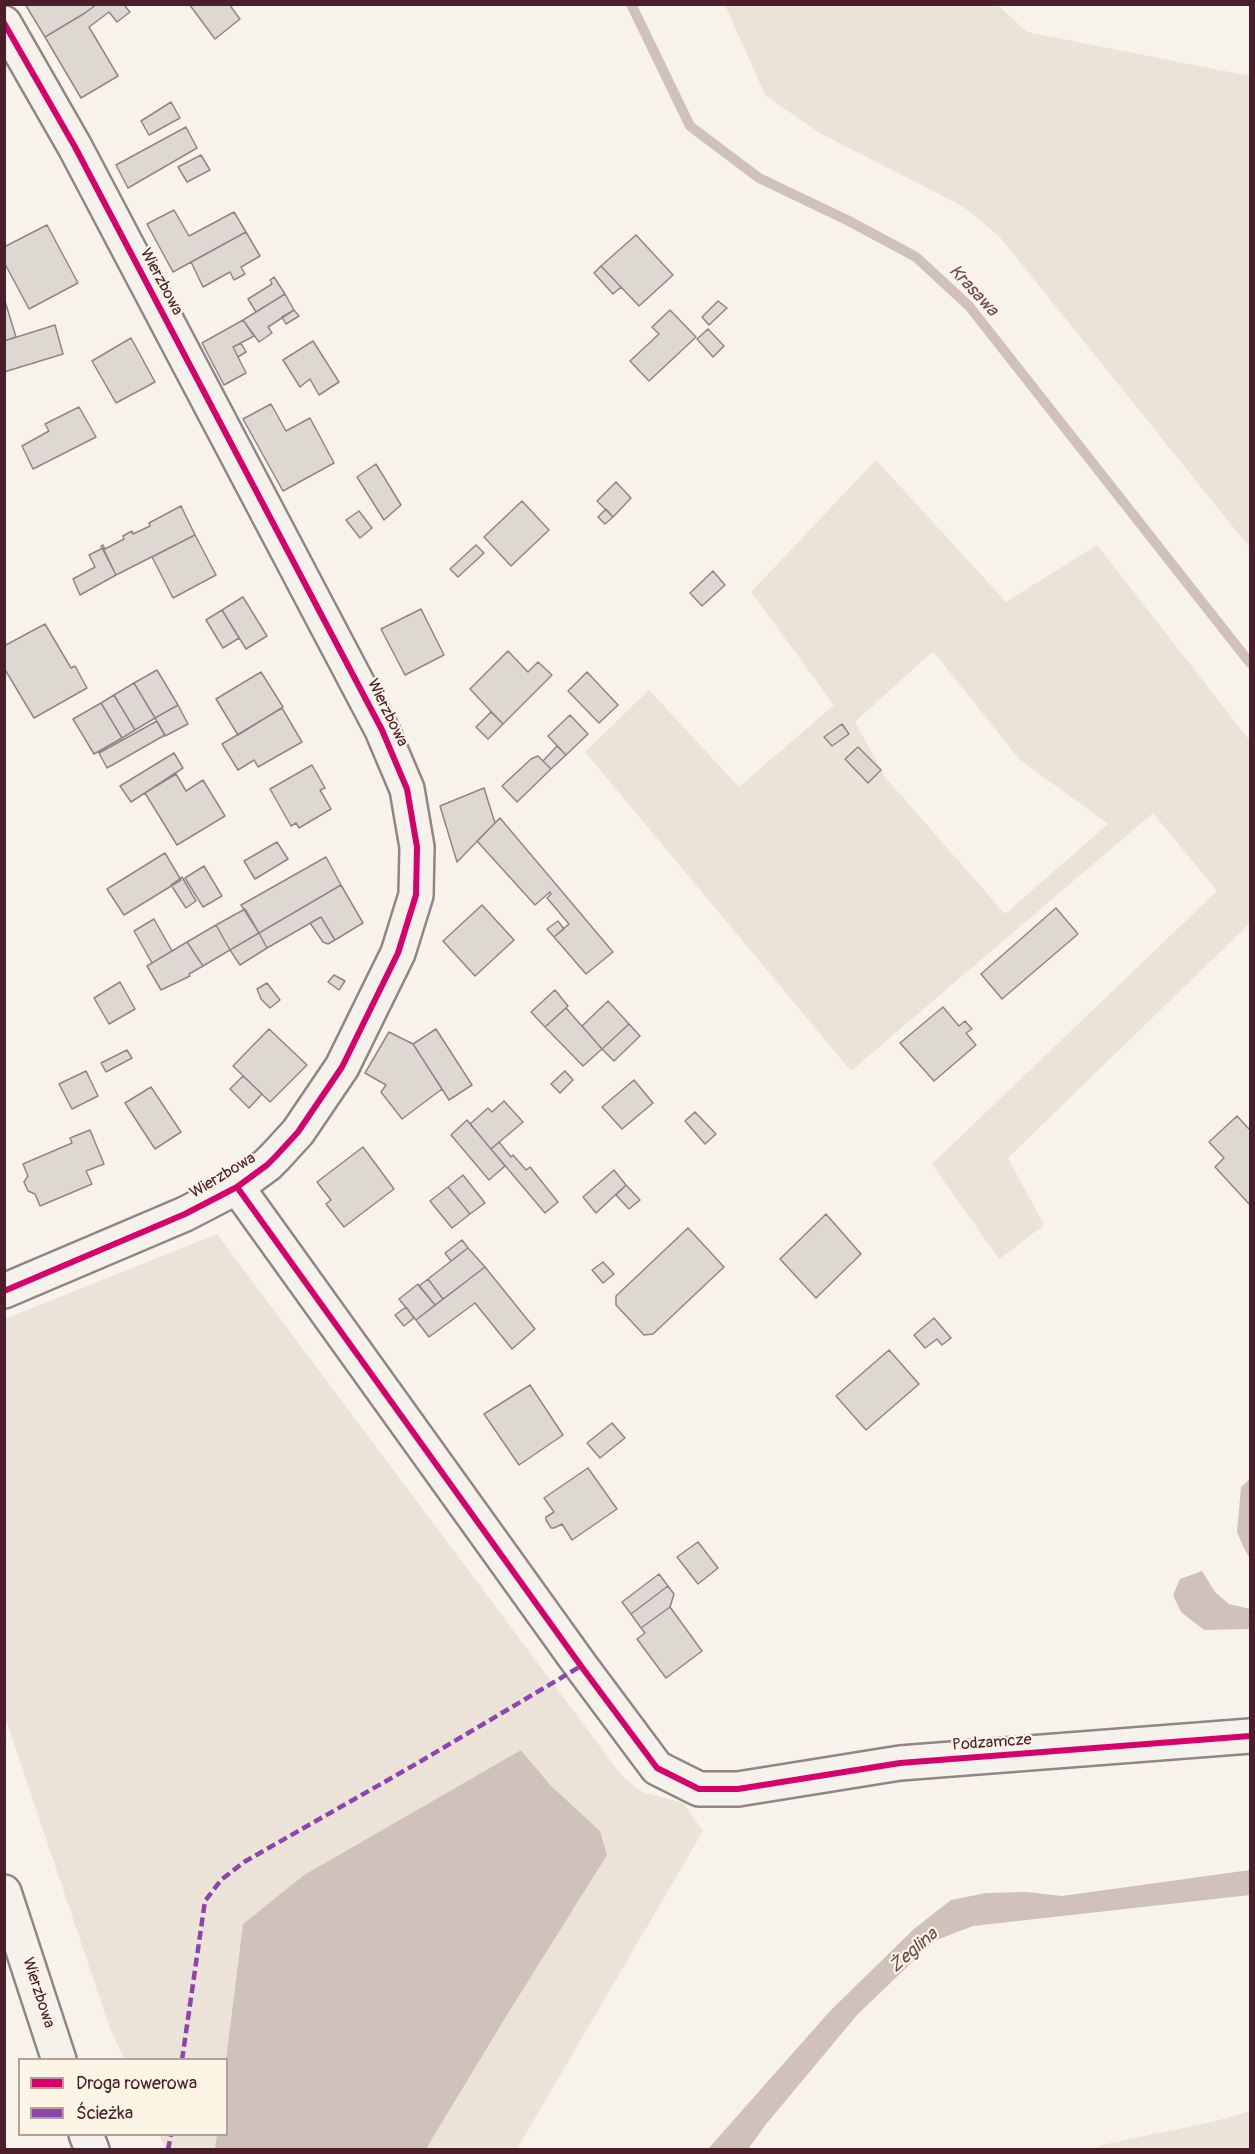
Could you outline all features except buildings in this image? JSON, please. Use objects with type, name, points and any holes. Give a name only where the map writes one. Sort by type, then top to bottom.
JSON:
[{"type":"street","name":"Wierzbowa","points":[[4,23],[75,147],[376,719],[408,789],[417,847],[416,895],[398,953],[342,1067],[298,1132],[267,1165],[237,1187],[185,1214],[4,1291]]},
{"type":"street","name":"Podzamcze","points":[[237,1187],[657,1768],[699,1789],[738,1789],[900,1763],[1251,1736]]},
{"type":"street","name":"Wierzbowa","points":[[4,1892],[59,2058]]},
{"type":"shaded area","points":[[725,5],[998,5],[1027,32],[1250,76],[1250,548],[999,236],[964,207],[818,132],[765,95]]},
{"type":"shaded area","points":[[876,460],[1006,602],[1097,545],[1250,741],[1250,923],[1008,1158],[1044,1225],[999,1259],[932,1164],[1217,891],[1153,813],[851,1071],[585,752],[649,690],[739,787],[834,705],[751,592]],"holes":[[[933,651],[1019,759],[1108,824],[1005,914],[885,777],[855,722]]]},
{"type":"shaded area","points":[[217,1234],[622,1776],[642,1792],[683,1803],[703,1831],[517,2149],[426,2149],[510,2010],[551,1786],[521,1750],[304,1875],[243,1924],[226,2058],[124,2058],[109,2026],[5,1716],[5,1319]]},
{"type":"shaded area","points":[[1250,2111],[1250,2149],[1097,2149],[1102,2145],[1216,2121]]},
{"type":"shaded area","points":[[160,2136],[217,2136],[215,2148],[217,2149],[166,2149]]},
{"type":"water","points":[[1250,1479],[1250,1559],[1237,1532],[1241,1487]]},
{"type":"water","points":[[1202,1571],[1215,1592],[1229,1604],[1250,1609],[1250,1629],[1204,1630],[1181,1612],[1173,1595],[1180,1579]]},
{"type":"water","points":[[521,1750],[551,1786],[600,1831],[607,1855],[426,2149],[217,2149],[215,2148],[217,2136],[228,2136],[228,2058],[226,2058],[243,1924],[304,1875]]},
{"type":"water","name":"Żeglina","points":[[1250,1870],[1250,1895],[973,1926],[934,1941],[857,2015],[748,2149],[708,2149],[830,2011],[915,1928],[951,1900],[986,1893],[1026,1892],[1062,1896]]},
{"type":"waterway","name":"Krasawa","points":[[631,4],[690,126],[759,178],[849,221],[916,257],[969,306],[1250,663]]},
{"type":"marked path","points":[[182,2058],[205,1901],[221,1880],[244,1862],[581,1666]]},
{"type":"marked path","points":[[168,2150],[171,2136]]},
{"type":"cycle path","points":[[4,23],[75,147],[382,730],[407,789],[417,847],[416,895],[398,953],[342,1067],[298,1132],[276,1156],[237,1187],[185,1214],[4,1291]]},
{"type":"cycle path","points":[[237,1187],[581,1666],[657,1768],[699,1789],[738,1789],[900,1763],[1250,1736]]}]
